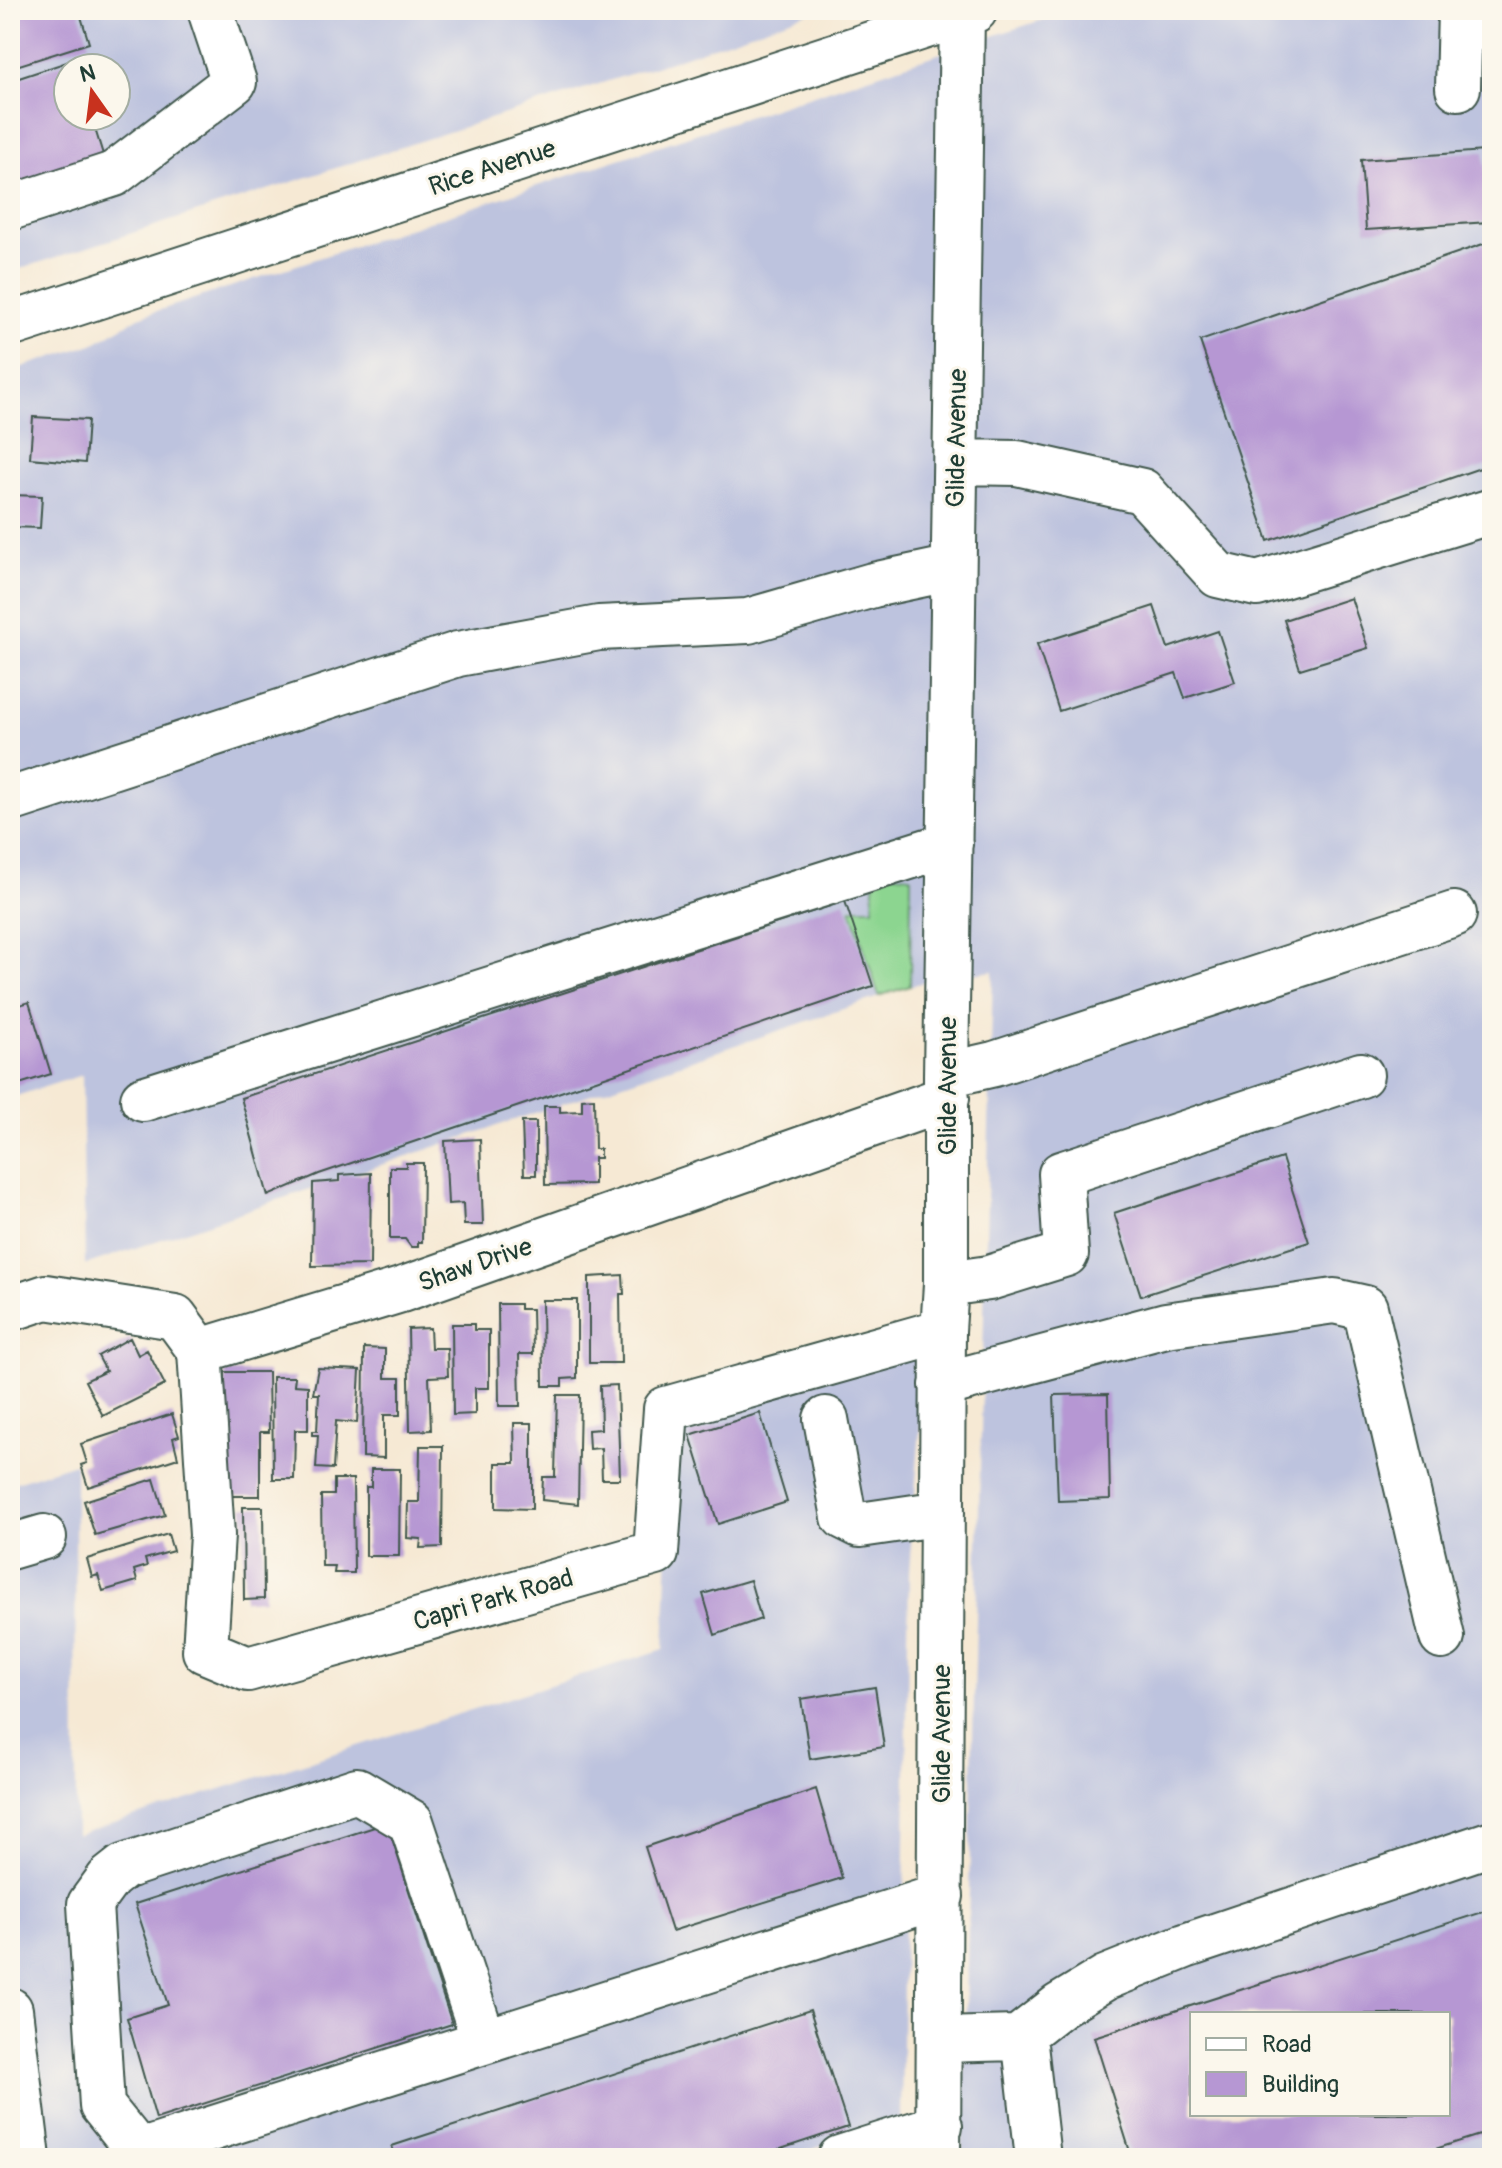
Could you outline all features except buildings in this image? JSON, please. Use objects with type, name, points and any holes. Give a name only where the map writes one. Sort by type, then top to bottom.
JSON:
[{"type":"street","points":[[10,208],[114,174],[234,82],[210,10]]},
{"type":"street","points":[[1458,88],[1460,10]]},
{"type":"street","name":"Rice Avenue","points":[[10,325],[968,12]]},
{"type":"street","name":"Glide Avenue","points":[[939,2142],[942,1385],[946,1284],[953,568],[968,12]]},
{"type":"street","points":[[956,462],[1017,463],[1142,491],[1218,575],[1257,584],[1492,511]]},
{"type":"street","points":[[10,800],[458,654],[599,628],[748,621],[873,585],[953,568]]},
{"type":"street","points":[[143,1099],[950,844]]},
{"type":"street","name":"Shaw Drive","points":[[200,1351],[401,1290],[946,1087],[994,1064],[1454,914]]},
{"type":"street","points":[[946,1284],[989,1278],[1066,1254],[1061,1174],[1361,1075]]},
{"type":"street","points":[[10,1309],[46,1297],[175,1317],[200,1351]]},
{"type":"street","points":[[942,1385],[1166,1325],[1334,1301],[1365,1308],[1442,1637]]},
{"type":"street","name":"Capri Park Road","points":[[200,1351],[212,1535],[205,1651],[248,1669],[656,1553],[666,1409],[943,1331]]},
{"type":"street","points":[[826,1419],[844,1517],[850,1523],[860,1525],[942,1513]]},
{"type":"street","points":[[484,2041],[411,1822],[357,1790],[123,1867],[109,1878],[90,1904],[102,2106],[139,2152],[941,1896]]},
{"type":"street","points":[[940,2040],[1018,2038],[1059,2006],[1105,1978],[1185,1946],[1492,1843]]},
{"type":"street","points":[[10,2010],[28,2158]]},
{"type":"street","points":[[1018,2038],[1025,2045],[1038,2158]]},
{"type":"street","points":[[840,2158],[939,2142]]},
{"type":"shaded area","points":[[10,10],[816,10],[671,61],[10,272]]},
{"type":"shaded area","points":[[1072,10],[1492,10],[1492,2158],[962,2158],[993,971],[926,981],[85,1265],[82,1075],[10,1098],[10,371],[93,344],[139,317]]},
{"type":"shaded area","points":[[926,1351],[909,1571],[901,2121],[785,2158],[10,2158],[10,1484],[75,1463],[76,1835],[664,1649],[673,1421]]},
{"type":"green space","points":[[875,871],[911,876],[910,986],[879,996],[851,908],[873,908]]}]
